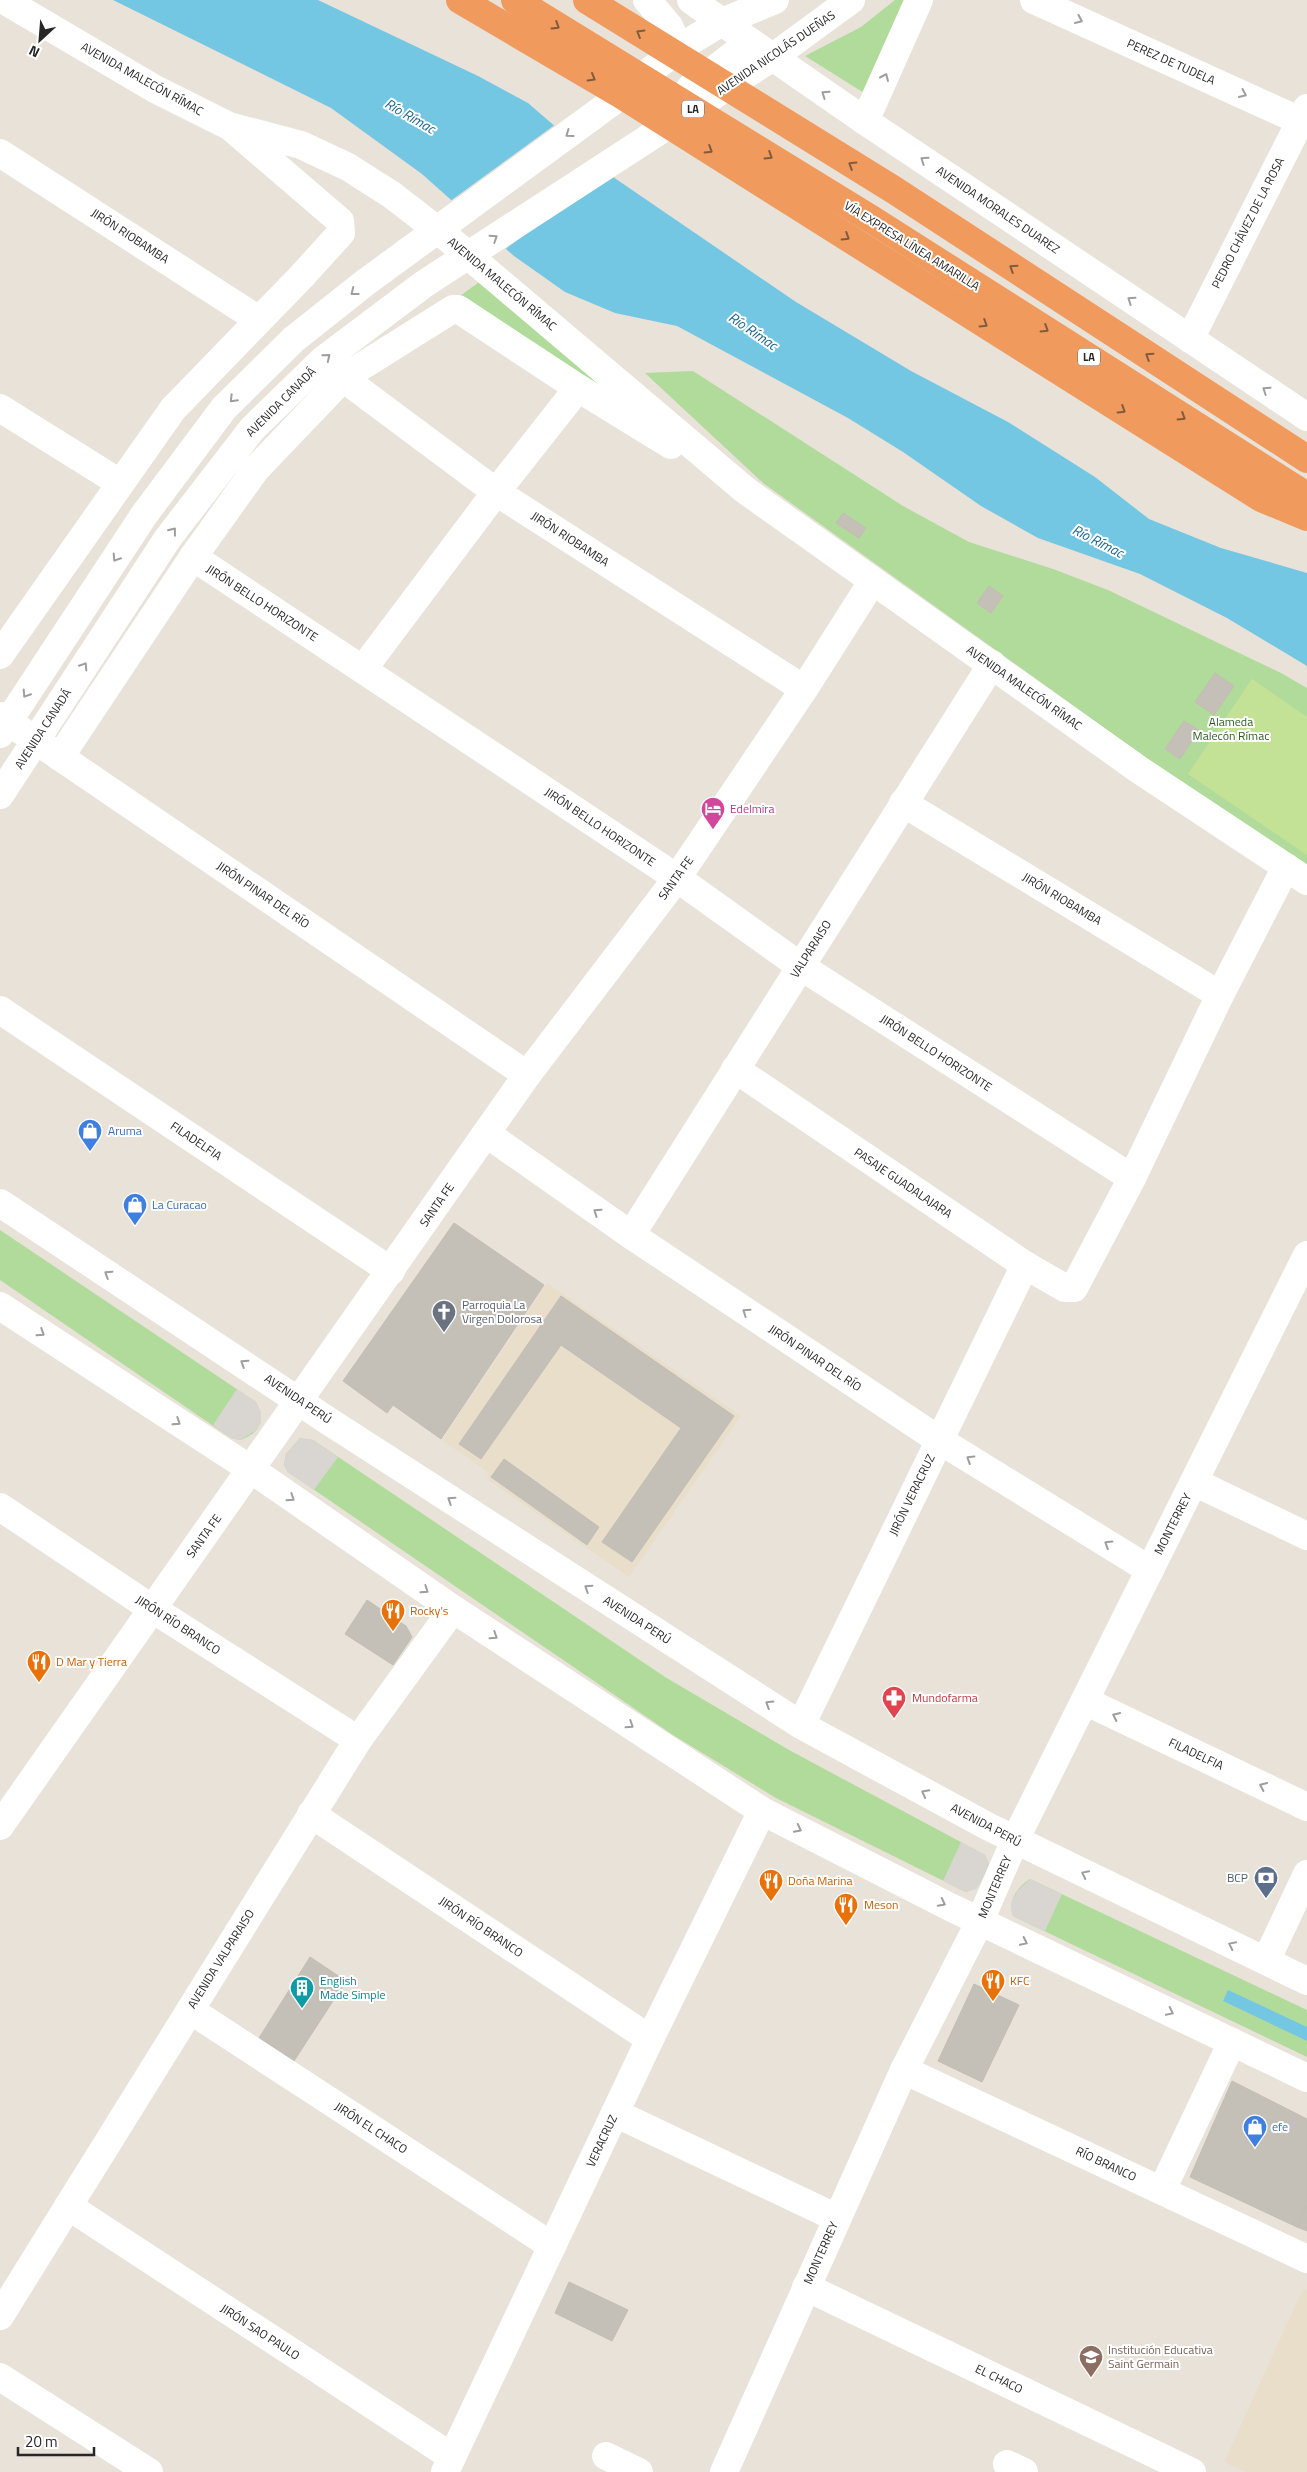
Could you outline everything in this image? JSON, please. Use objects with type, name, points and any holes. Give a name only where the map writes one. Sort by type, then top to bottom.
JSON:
[{"type":"highway","points":[[460,0],[614,99],[658,131],[1262,498],[1307,516]]},
{"type":"highway","name":"VÍA EXPRESA LÍNEA AMARILLA","points":[[515,0],[871,219],[1307,496]]},
{"type":"highway","points":[[587,0],[894,190],[1307,459]]},
{"type":"street","name":"AVENIDA MALECÓN RÍMAC","points":[[4,0],[155,88],[229,126],[301,145],[348,167],[392,195],[450,240],[745,490],[872,582],[992,664],[1138,769],[1296,874]]},
{"type":"street","points":[[647,0],[669,26],[678,48]]},
{"type":"street","name":"AVENIDA MORALES DUAREZ","points":[[691,0],[865,121],[1307,417]]},
{"type":"street","points":[[3,724],[144,515],[224,408],[294,339],[614,99],[678,48],[722,22],[775,0]]},
{"type":"street","name":"AVENIDA NICOLÁS DUEÑAS","points":[[658,131],[772,57],[852,0]]},
{"type":"street","points":[[865,121],[919,0]]},
{"type":"street","name":"PEREZ DE TUDELA","points":[[1034,0],[1305,117]]},
{"type":"street","points":[[658,131],[670,104],[750,42]]},
{"type":"street","name":"PEDRO CHÁVEZ DE LA ROSA","points":[[1190,339],[1305,117]]},
{"type":"street","name":"AVENIDA MALECÓN RÍMAC","points":[[229,126],[340,221],[341,233],[259,320]]},
{"type":"street","name":"AVENIDA CANADÁ","points":[[0,795],[168,538],[252,429],[323,360],[424,284],[658,131]]},
{"type":"street","name":"JIRÓN RIOBAMBA","points":[[0,153],[259,320]]},
{"type":"street","name":"AVENIDA MALECÓN RÍMAC","points":[[343,378],[447,312],[458,309],[578,388],[745,490]]},
{"type":"street","points":[[0,655],[173,409],[259,320]]},
{"type":"street","points":[[60,756],[193,557],[256,468],[343,378]]},
{"type":"street","name":"JIRÓN RIOBAMBA","points":[[343,378],[496,492],[804,690]]},
{"type":"street","points":[[363,669],[496,492],[578,388]]},
{"type":"street","points":[[0,408],[120,483]]},
{"type":"street","name":"JIRÓN BELLO HORIZONTE","points":[[193,557],[677,878],[800,966],[1132,1178]]},
{"type":"street","name":"SANTA FE","points":[[0,1826],[8,1798],[252,1470],[298,1400],[391,1271],[527,1075],[677,878],[804,690],[872,582]]},
{"type":"street","name":"VALPARAISO","points":[[630,1235],[992,664]]},
{"type":"street","name":"JIRÓN PINAR DEL RÍO","points":[[3,724],[60,756],[527,1075]]},
{"type":"street","name":"JIRÓN RIOBAMBA","points":[[903,803],[1220,995]]},
{"type":"street","points":[[1132,1178],[1220,995],[1296,874]]},
{"type":"street","name":"FILADELFIA","points":[[0,1010],[391,1271]]},
{"type":"street","name":"PASAJE GUADALAJARA","points":[[735,1069],[1025,1266],[1065,1288],[1074,1288],[1132,1178]]},
{"type":"street","name":"JIRÓN PINAR DEL RÍO","points":[[487,1134],[630,1235],[939,1440],[1150,1570]]},
{"type":"street","name":"AVENIDA PERÚ","points":[[0,1203],[298,1400],[801,1725],[1015,1840],[1307,1981]]},
{"type":"street","name":"JIRÓN VERACRUZ","points":[[801,1725],[1025,1266]]},
{"type":"street","name":"MONTERREY","points":[[724,2472],[904,2070],[980,1921],[1015,1840],[1084,1701],[1305,1266]]},
{"type":"street","points":[[0,1306],[252,1470],[453,1610],[762,1811],[980,1921],[1307,2078]]},
{"type":"street","points":[[1194,1482],[1307,1536]]},
{"type":"street","name":"JIRÓN RÍO BRANCO","points":[[0,1507],[151,1608],[358,1740]]},
{"type":"street","name":"AVENIDA VALPARAISO","points":[[0,2316],[358,1740],[453,1610]]},
{"type":"street","name":"FILADELFIA","points":[[1084,1701],[1307,1807]]},
{"type":"street","name":"VERACRUZ","points":[[449,2465],[650,2039],[762,1811]]},
{"type":"street","name":"JIRÓN RÍO BRANCO","points":[[311,1814],[650,2039]]},
{"type":"street","points":[[1266,1961],[1307,1874]]},
{"type":"street","name":"JIRÓN EL CHACO","points":[[190,2010],[552,2246]]},
{"type":"street","points":[[1162,2190],[1232,2042]]},
{"type":"street","name":"RÍO BRANCO","points":[[904,2070],[1307,2259]]},
{"type":"street","points":[[615,2113],[837,2218]]},
{"type":"street","name":"JIRÓN SAO PAULO","points":[[68,2206],[449,2465]]},
{"type":"street","name":"EL CHACO","points":[[806,2287],[1192,2472]]},
{"type":"street","points":[[0,2377],[149,2472]]},
{"type":"street","points":[[606,2456],[639,2472]]},
{"type":"shaded area","points":[[547,1283],[741,1416],[629,1577],[487,1479],[489,1473],[442,1440]]},
{"type":"shaded area","points":[[237,1389],[256,1402],[261,1412],[261,1423],[255,1431],[240,1440],[231,1438],[213,1425]]},
{"type":"shaded area","points":[[300,1438],[313,1440],[338,1457],[314,1490],[288,1472],[284,1465],[286,1454]]},
{"type":"shaded area","points":[[961,1842],[985,1855],[989,1864],[976,1889],[966,1892],[943,1881]]},
{"type":"shaded area","points":[[1030,1879],[1062,1894],[1045,1931],[1013,1916],[1011,1903],[1018,1890]]},
{"type":"shaded area","points":[[1303,2289],[1307,2290],[1307,2472],[1246,2472],[1224,2462]]},
{"type":"green space","points":[[895,0],[914,0],[869,96],[805,56],[861,27]]},
{"type":"green space","points":[[482,280],[632,411],[453,301]]},
{"type":"green space","name":"Alameda Malecón Rímac","points":[[693,371],[903,506],[969,542],[1053,569],[1108,590],[1281,673],[1307,688],[1307,866],[1152,762],[763,483],[645,373]]},
{"type":"green space","points":[[1252,679],[1307,717],[1307,855],[1188,774]]},
{"type":"green space","points":[[0,1230],[256,1402],[261,1415],[261,1421],[256,1430],[240,1440],[231,1438],[0,1280]]},
{"type":"green space","points":[[300,1438],[313,1440],[665,1677],[789,1750],[985,1855],[989,1864],[981,1881],[966,1892],[776,1798],[673,1735],[288,1472],[284,1465],[286,1454]]},
{"type":"green space","points":[[1030,1879],[1307,2010],[1307,2057],[1013,1916],[1012,1905],[1015,1894]]},
{"type":"water","name":"Río Rímac","points":[[113,0],[318,0],[478,76],[528,103],[616,179],[796,302],[911,371],[1008,422],[1095,477],[1149,519],[1221,548],[1307,573],[1307,666],[1227,618],[1140,574],[1038,538],[981,506],[903,452],[848,418],[677,326],[615,313],[565,292],[514,256],[422,174],[331,108]]},
{"type":"water","points":[[1228,1990],[1307,2027],[1307,2041],[1223,2001]]},
{"type":"pier","points":[[556,124],[612,172],[504,250],[449,202]]},
{"type":"building","points":[[843,513],[866,528],[859,538],[836,523]]},
{"type":"building","points":[[989,586],[1003,596],[991,613],[977,603]]},
{"type":"building","points":[[1215,673],[1234,686],[1214,715],[1195,702]]},
{"type":"building","points":[[1184,721],[1199,730],[1180,759],[1165,749]]},
{"type":"building","name":"Parroquia La Virgen Dolorosa","points":[[454,1223],[544,1285],[441,1439],[393,1405],[387,1413],[343,1381]]},
{"type":"building","points":[[561,1296],[734,1416],[632,1562],[602,1542],[681,1428],[561,1345],[481,1459],[459,1444]]},
{"type":"building","points":[[504,1459],[599,1527],[587,1545],[491,1477]]},
{"type":"building","points":[[367,1600],[406,1626],[412,1637],[393,1665],[345,1634]]},
{"type":"building","name":"English Made Simple","points":[[310,1957],[346,1981],[294,2061],[259,2038]]},
{"type":"building","points":[[974,1984],[1019,2005],[982,2082],[938,2061]]},
{"type":"building","name":"efe","points":[[1232,2081],[1307,2119],[1307,2206],[1297,2227],[1190,2177]]},
{"type":"building","points":[[1307,2206],[1307,2231],[1297,2227]]},
{"type":"building","points":[[569,2282],[628,2310],[612,2341],[555,2313]]},
{"type":"place","name":"Edelmira","points":[[713,830]]},
{"type":"place","name":"Aruma","points":[[90,1152]]},
{"type":"place","name":"La Curacao","points":[[135,1226]]},
{"type":"place","name":"Parroquia La Virgen Dolorosa","points":[[444,1333]]},
{"type":"place","name":"Rocky's","points":[[393,1632]]},
{"type":"place","name":"D Mar y Tierra","points":[[39,1683]]},
{"type":"place","name":"Mundofarma","points":[[894,1719]]},
{"type":"place","name":"BCP","points":[[1266,1899]]},
{"type":"place","name":"Doña Marina","points":[[771,1902]]},
{"type":"place","name":"Meson","points":[[846,1926]]},
{"type":"place","name":"KFC","points":[[993,2002]]},
{"type":"place","name":"English Made Simple","points":[[302,2009]]},
{"type":"place","name":"efe","points":[[1255,2148]]},
{"type":"place","name":"Institución Educativa Saint Germain","points":[[1091,2378]]}]
